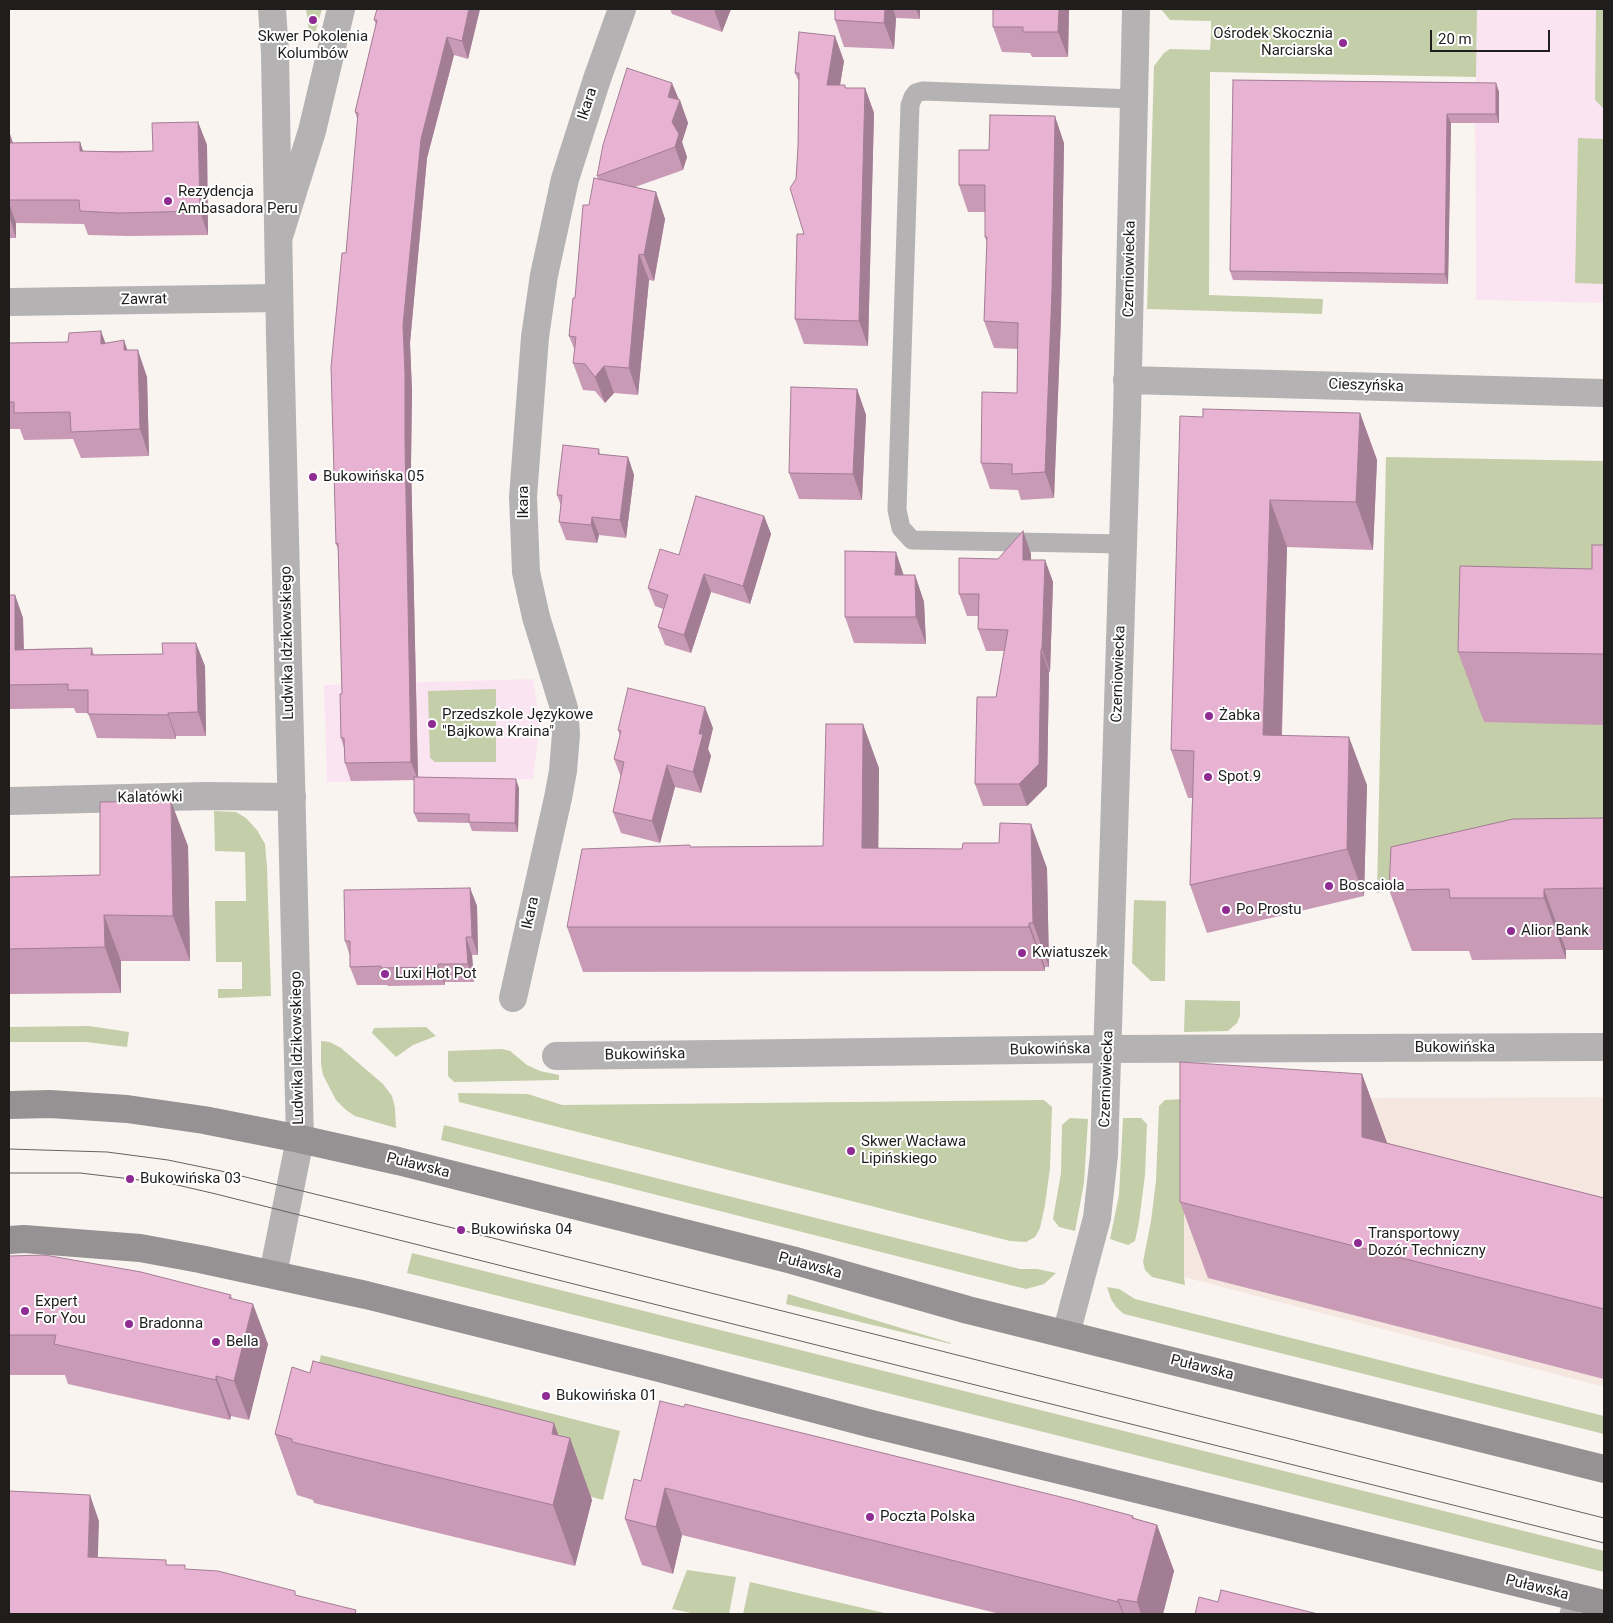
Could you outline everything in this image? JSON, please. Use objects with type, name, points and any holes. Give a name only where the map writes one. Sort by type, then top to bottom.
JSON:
[{"type":"main road","name":"Puławska","points":[[9,1105],[50,1104],[127,1109],[211,1121],[300,1138],[420,1166],[782,1258],[959,1307],[1604,1469]]},
{"type":"main road","name":"Puławska","points":[[9,1240],[24,1239],[140,1248],[273,1274],[366,1295],[659,1368],[1571,1606],[1604,1604]]},
{"type":"street","name":"Ludwika Idzikowskiego","points":[[272,9],[275,54],[279,298],[300,1138],[273,1274]]},
{"type":"street","points":[[279,237],[312,131],[341,9]]},
{"type":"street","name":"Ikara","points":[[513,998],[558,798],[566,734],[564,708],[536,617],[526,572],[523,497],[535,337],[544,275],[565,179],[596,79],[622,9]]},
{"type":"street","name":"Czerniowiecka","points":[[1066,1334],[1097,1218],[1104,1155],[1136,9]]},
{"type":"street","name":"Zawrat","points":[[9,302],[279,298]]},
{"type":"street","name":"Cieszyńska","points":[[1127,380],[1604,393]]},
{"type":"street","name":"Kalatówki","points":[[9,801],[207,796],[292,797]]},
{"type":"street","name":"Bukowińska","points":[[556,1056],[1604,1047]]},
{"type":"lane","points":[[1122,544],[912,540],[901,528],[897,510],[910,105],[913,97],[916,93],[923,91],[1134,99]]},
{"type":"shaded area","points":[[1477,9],[1604,9],[1604,303],[1476,300],[1475,123]]},
{"type":"shaded area","name":"Przedszkole Językowe \"Bajkowa Kraina\"","points":[[533,679],[538,710],[538,738],[533,779],[327,782],[324,685]]},
{"type":"shaded area","points":[[1604,1097],[1604,1387],[1184,1277],[1184,1099]]},
{"type":"green space","name":"Skwer Pokolenia Kolumbów","points":[[306,9],[322,9],[314,37],[309,31]]},
{"type":"green space","points":[[1161,9],[1477,9],[1476,77],[1210,72],[1209,295],[1323,299],[1322,314],[1147,309],[1154,66],[1164,53],[1170,49],[1210,50],[1211,35],[1211,21],[1170,20]]},
{"type":"green space","points":[[1596,9],[1604,9],[1604,109],[1595,100]]},
{"type":"green space","points":[[1578,138],[1604,139],[1604,284],[1575,283]]},
{"type":"green space","points":[[1386,457],[1604,461],[1604,839],[1377,893]]},
{"type":"green space","points":[[496,689],[496,762],[435,762],[430,758],[428,691]]},
{"type":"green space","points":[[214,811],[236,812],[246,818],[257,830],[265,844],[271,996],[218,998],[218,989],[242,989],[242,962],[216,962],[215,901],[246,901],[245,852],[215,851]]},
{"type":"green space","points":[[1134,900],[1166,901],[1165,981],[1151,981],[1132,963]]},
{"type":"green space","points":[[1185,1000],[1240,1001],[1240,1016],[1237,1023],[1228,1031],[1184,1032]]},
{"type":"green space","points":[[89,1026],[129,1032],[127,1047],[86,1042],[9,1042],[9,1027]]},
{"type":"green space","points":[[426,1027],[436,1036],[413,1045],[396,1057],[372,1033],[374,1028]]},
{"type":"green space","points":[[321,1041],[330,1042],[341,1048],[383,1084],[392,1096],[396,1128],[355,1116],[336,1100],[323,1075]]},
{"type":"green space","points":[[502,1049],[510,1051],[527,1065],[540,1071],[559,1075],[559,1080],[454,1082],[448,1076],[448,1051]]},
{"type":"green space","name":"Skwer Wacława Lipińskiego","points":[[458,1093],[528,1094],[562,1105],[1044,1100],[1052,1107],[1050,1168],[1045,1205],[1040,1228],[1035,1237],[1026,1242],[1010,1241],[459,1102]]},
{"type":"green space","points":[[1184,1099],[1185,1285],[1152,1277],[1145,1270],[1143,1262],[1156,1181],[1159,1106],[1165,1100]]},
{"type":"green space","points":[[1070,1118],[1088,1119],[1084,1183],[1075,1231],[1059,1227],[1053,1219],[1061,1173],[1062,1125]]},
{"type":"green space","points":[[1123,1118],[1141,1118],[1147,1124],[1145,1175],[1139,1222],[1135,1241],[1128,1245],[1110,1239],[1119,1195]]},
{"type":"green space","points":[[444,1125],[1020,1269],[1037,1269],[1056,1273],[1044,1284],[1026,1289],[441,1140]]},
{"type":"green space","points":[[412,1253],[1604,1551],[1604,1572],[407,1273]]},
{"type":"green space","points":[[1107,1287],[1119,1289],[1135,1299],[1604,1416],[1604,1434],[1124,1314],[1116,1307]]},
{"type":"green space","points":[[788,1294],[951,1343],[951,1344],[786,1304]]},
{"type":"green space","points":[[321,1355],[620,1431],[603,1500],[305,1419]]},
{"type":"green space","points":[[687,1570],[736,1577],[729,1614],[696,1614],[672,1609]]},
{"type":"green space","points":[[750,1582],[889,1614],[743,1614]]},
{"type":"building","points":[[377,9],[469,9],[462,41],[447,37],[421,139],[403,325],[411,762],[345,763],[344,738],[341,738],[340,694],[342,694],[338,543],[336,544],[331,367],[342,253],[346,253],[358,113],[355,112],[377,20],[374,20]]},
{"type":"building","points":[[835,9],[885,9],[884,23],[835,20]]},
{"type":"building","points":[[993,9],[1059,9],[1058,32],[1023,32],[1023,27],[993,27]]},
{"type":"building","points":[[799,32],[835,36],[827,85],[845,85],[845,88],[865,88],[859,321],[795,319],[797,234],[804,234],[790,188],[796,179],[798,147],[799,73],[795,73]]},
{"type":"building","points":[[627,68],[672,83],[668,97],[680,100],[672,122],[679,134],[675,147],[597,176],[603,145]]},
{"type":"building","points":[[1233,80],[1496,83],[1496,114],[1447,114],[1445,274],[1230,271]]},
{"type":"building","points":[[990,115],[1055,116],[1052,290],[1045,472],[1012,474],[1012,464],[981,463],[982,392],[1017,393],[1018,323],[984,321],[987,237],[985,237],[985,185],[959,185],[959,150],[989,150]]},
{"type":"building","points":[[198,122],[200,211],[119,213],[80,211],[79,200],[9,200],[9,143],[80,142],[80,151],[153,151],[152,123]]},
{"type":"building","points":[[594,178],[656,192],[644,255],[639,254],[629,368],[604,366],[595,377],[585,364],[573,363],[576,337],[569,336],[573,298],[575,298],[583,205],[589,205]]},
{"type":"building","points":[[101,331],[101,344],[124,340],[124,350],[138,350],[140,429],[71,432],[70,412],[14,413],[14,402],[9,402],[9,343],[68,342],[69,333]]},
{"type":"building","points":[[791,387],[857,389],[853,474],[789,473]]},
{"type":"building","points":[[1203,409],[1360,413],[1356,502],[1270,500],[1263,735],[1349,737],[1347,849],[1190,885],[1194,751],[1171,750],[1180,416],[1203,417]]},
{"type":"building","points":[[563,445],[599,449],[598,454],[628,457],[620,520],[592,517],[591,525],[559,522],[562,495],[557,495]]},
{"type":"building","points":[[696,496],[764,516],[743,586],[704,574],[684,635],[658,627],[668,595],[648,588],[660,549],[679,555]]},
{"type":"building","points":[[1023,531],[1023,560],[1045,560],[1039,764],[1019,784],[975,784],[977,697],[996,697],[1008,630],[978,629],[979,594],[959,594],[959,558],[998,559]]},
{"type":"building","points":[[1592,545],[1604,545],[1604,654],[1458,652],[1460,566],[1592,569]]},
{"type":"building","points":[[845,551],[896,552],[895,575],[915,575],[916,617],[845,617]]},
{"type":"building","points":[[9,595],[15,595],[15,650],[92,648],[91,655],[163,654],[162,643],[196,643],[198,712],[168,713],[168,715],[88,714],[88,690],[68,690],[68,684],[9,685]]},
{"type":"building","points":[[628,688],[705,707],[699,734],[703,734],[693,772],[667,765],[652,821],[613,812],[624,762],[614,759],[621,731],[618,730]]},
{"type":"building","points":[[826,724],[863,724],[862,848],[962,849],[963,843],[999,843],[1000,823],[1031,824],[1033,923],[1029,923],[1029,927],[567,927],[582,849],[690,845],[690,847],[823,846]]},
{"type":"building","points":[[414,777],[516,779],[515,823],[469,822],[469,814],[414,813]]},
{"type":"building","points":[[171,801],[173,916],[104,915],[105,947],[9,949],[9,877],[100,875],[100,802]]},
{"type":"building","points":[[1604,818],[1604,888],[1544,889],[1544,898],[1450,898],[1449,889],[1389,890],[1391,847],[1513,819]]},
{"type":"building","points":[[470,888],[472,937],[466,937],[468,964],[438,964],[438,967],[350,967],[350,941],[345,941],[344,890]]},
{"type":"building","points":[[1180,1062],[1362,1074],[1362,1137],[1604,1198],[1604,1309],[1180,1202]]},
{"type":"building","points":[[45,1255],[141,1272],[231,1295],[229,1298],[253,1304],[234,1381],[216,1376],[216,1380],[54,1344],[56,1335],[9,1335],[9,1256]]},
{"type":"building","points":[[313,1361],[554,1423],[552,1434],[570,1438],[553,1505],[292,1442],[292,1439],[275,1434],[292,1367],[310,1373]]},
{"type":"building","points":[[660,1401],[684,1407],[685,1404],[1073,1500],[1133,1516],[1132,1518],[1157,1525],[1137,1602],[1118,1599],[1118,1602],[665,1488],[656,1527],[625,1519],[634,1479],[641,1481]]},
{"type":"building","points":[[9,1491],[90,1495],[88,1557],[166,1560],[166,1565],[185,1565],[185,1569],[218,1571],[295,1591],[295,1595],[356,1610],[355,1614],[9,1614]]},
{"type":"building","points":[[1221,1590],[1318,1614],[1195,1614],[1199,1597],[1218,1602]]},
{"type":"tram line","points":[[9,1149],[107,1152],[168,1160],[221,1171],[1604,1518]]},
{"type":"tram line","points":[[9,1173],[80,1173],[173,1184],[1604,1543]]},
{"type":"place","name":"Skwer Pokolenia Kolumbów","points":[[313,20]]},
{"type":"place","name":"Ośrodek Skocznia Narciarska","points":[[1343,43]]},
{"type":"place","name":"Rezydencja Ambasadora Peru","points":[[168,201]]},
{"type":"place","name":"Bukowińska 05","points":[[313,477]]},
{"type":"place","name":"Żabka","points":[[1209,716]]},
{"type":"place","name":"Przedszkole Językowe \"Bajkowa Kraina\"","points":[[432,724]]},
{"type":"place","name":"Spot.9","points":[[1208,777]]},
{"type":"place","name":"Boscaiola","points":[[1329,886]]},
{"type":"place","name":"Po Prostu","points":[[1226,910]]},
{"type":"place","name":"Alior Bank","points":[[1511,931]]},
{"type":"place","name":"Kwiatuszek","points":[[1022,953]]},
{"type":"place","name":"Luxi Hot Pot","points":[[385,974]]},
{"type":"place","name":"Skwer Wacława Lipińskiego","points":[[851,1151]]},
{"type":"place","name":"Bukowińska 03","points":[[130,1179]]},
{"type":"place","name":"Bukowińska 04","points":[[461,1230]]},
{"type":"place","name":"Transportowy Dozór Techniczny","points":[[1358,1243]]},
{"type":"place","name":"Expert For You","points":[[25,1311]]},
{"type":"place","name":"Bradonna","points":[[129,1324]]},
{"type":"place","name":"Bella","points":[[216,1342]]},
{"type":"place","name":"Bukowińska 01","points":[[546,1396]]},
{"type":"place","name":"Poczta Polska","points":[[870,1517]]}]
